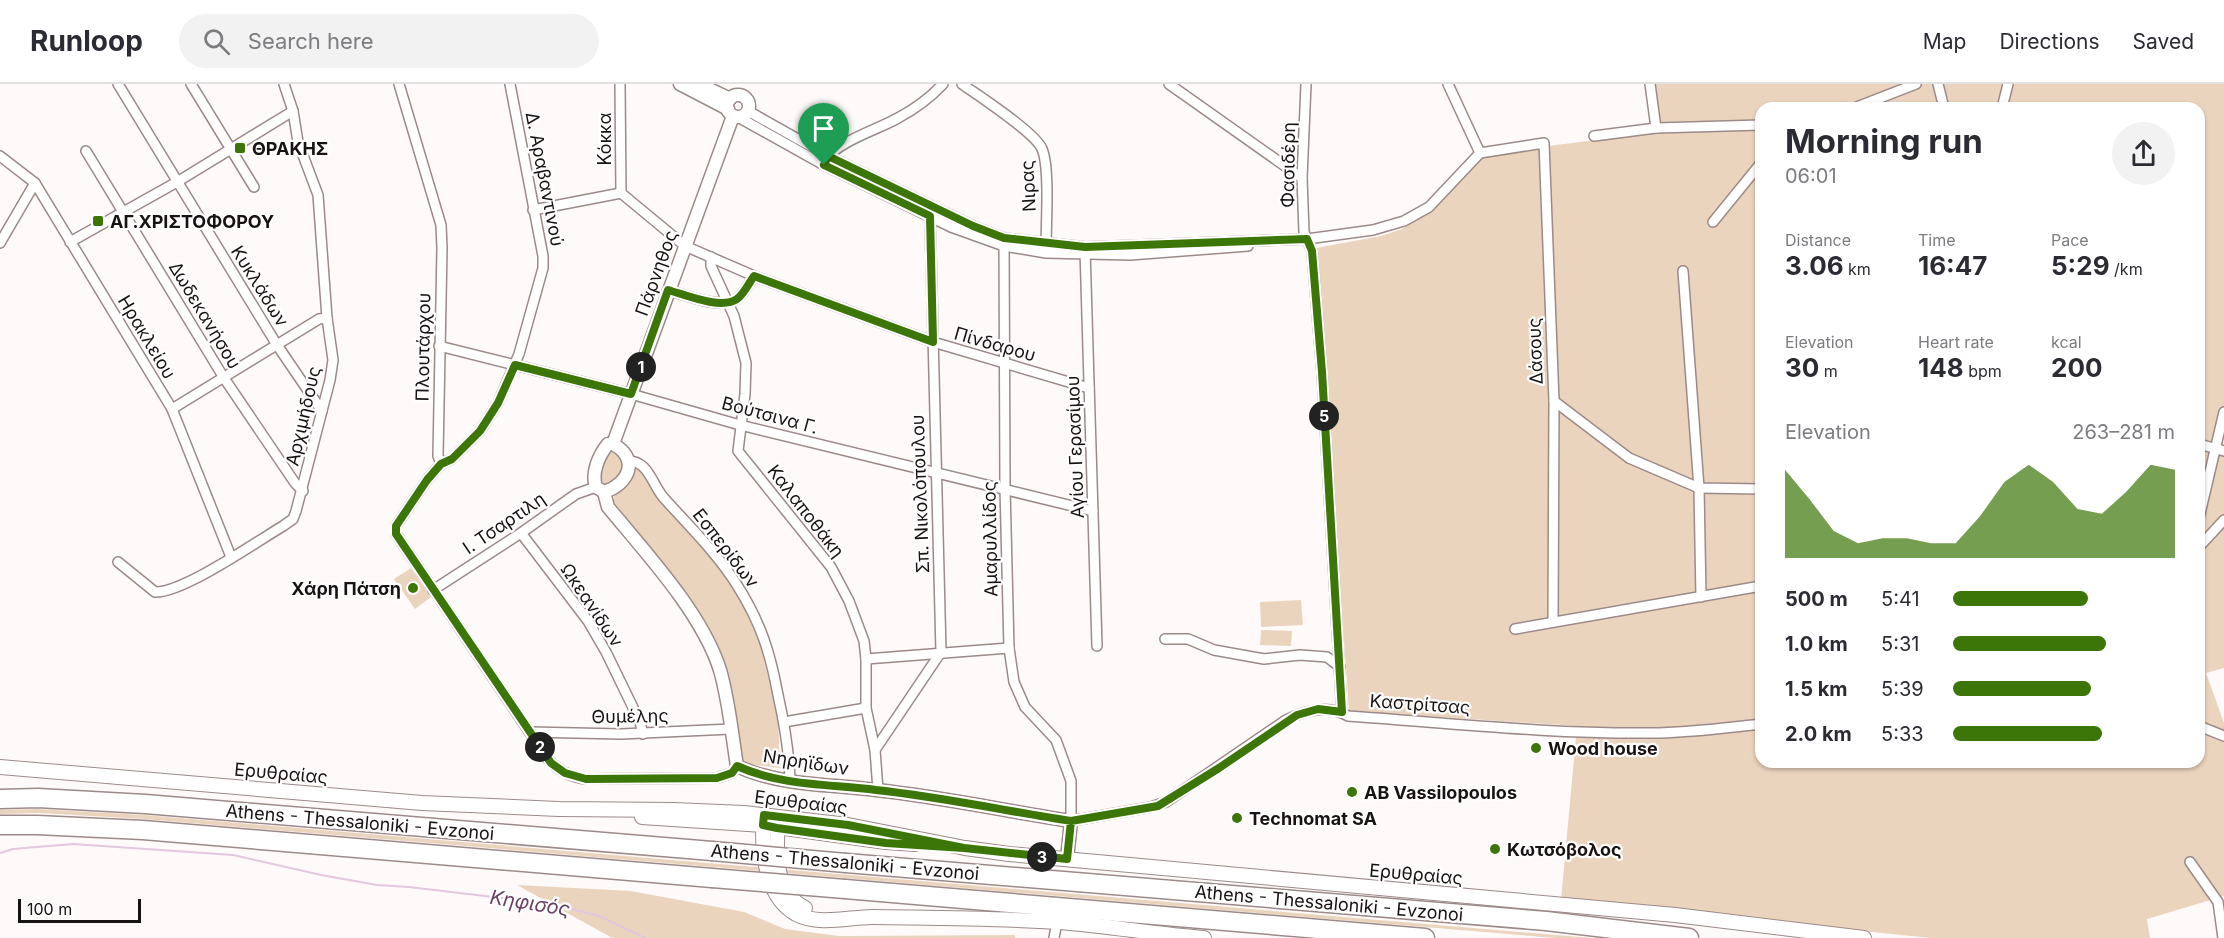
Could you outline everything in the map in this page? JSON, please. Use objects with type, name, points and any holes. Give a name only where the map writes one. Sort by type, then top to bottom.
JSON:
[{"type":"highway","name":"Athens - Thessaloniki - Evzonoi","points":[[0,799],[38,798],[145,804],[1546,921],[1689,938]]},
{"type":"highway","name":"Athens - Thessaloniki - Evzonoi","points":[[0,825],[142,830],[1425,938]]},
{"type":"main road","name":"Ερυθραίας","points":[[0,767],[422,803],[559,809],[674,810],[771,821],[886,843],[964,848],[1675,915],[1864,938]]},
{"type":"main road","points":[[771,821],[777,860],[785,889],[794,901],[811,910],[860,917],[1057,922],[1204,938]]},
{"type":"street","name":"Κυκλάδων","points":[[118,84],[277,345],[322,411]]},
{"type":"street","points":[[191,84],[254,187]]},
{"type":"street","name":"Αρχιμήδους","points":[[118,562],[155,592],[162,592],[199,577],[292,519],[303,491],[333,360],[327,318],[318,195],[298,142],[284,84]]},
{"type":"street","name":"Πλουτάρχου","points":[[399,84],[441,225],[438,456],[441,464]]},
{"type":"street","name":"Δ. Αραβαντινού","points":[[441,464],[452,459],[480,431],[498,403],[515,365],[530,319],[544,263],[510,84]]},
{"type":"street","name":"Κόκκα","points":[[620,84],[621,193]]},
{"type":"street","points":[[680,84],[736,108]]},
{"type":"street","points":[[699,84],[826,160],[951,227],[1004,242],[1130,255],[1283,244],[1373,230],[1419,214],[1429,207],[1480,153],[1448,84]]},
{"type":"street","name":"Πάρνηθος","points":[[613,444],[746,84]]},
{"type":"street","points":[[826,160],[837,148],[910,111],[928,99],[943,84]]},
{"type":"street","name":"Νιρας","points":[[962,84],[1029,134],[1042,147],[1045,163],[1046,248]]},
{"type":"street","points":[[1168,84],[1302,178]]},
{"type":"street","name":"Φασιδέρη","points":[[1306,84],[1302,178],[1304,232],[1312,251],[1321,362],[1342,712]]},
{"type":"street","points":[[1650,84],[1656,128]]},
{"type":"street","points":[[1870,102],[1916,84]]},
{"type":"street","points":[[1938,84],[1942,102]]},
{"type":"street","points":[[2004,102],[2008,84]]},
{"type":"street","points":[[70,242],[177,182],[292,111]]},
{"type":"street","points":[[1594,136],[1656,128],[1755,125]]},
{"type":"street","name":"Δάσους","points":[[1480,153],[1544,143],[1554,401],[1553,622]]},
{"type":"street","name":"Δωδεκανήσου","points":[[86,151],[224,378],[295,483],[303,491]]},
{"type":"street","name":"Ηρακλείου","points":[[0,156],[35,183],[172,409],[231,556]]},
{"type":"street","points":[[826,160],[1004,242]]},
{"type":"street","points":[[1713,222],[1755,170]]},
{"type":"street","points":[[0,243],[35,183]]},
{"type":"street","points":[[533,210],[621,193]]},
{"type":"street","name":"Πίνδαρου","points":[[621,193],[685,246],[754,276],[933,342],[1089,388]]},
{"type":"street","name":"Σπ. Νικολόπουλου","points":[[930,216],[941,652]]},
{"type":"street","name":"Αμαρυλλίδος","points":[[1004,242],[1003,363],[1009,648],[1014,682],[1025,707],[1056,740],[1060,750],[1071,781],[1071,821]]},
{"type":"street","name":"Αγίου Γερασίμου","points":[[1085,250],[1097,646]]},
{"type":"street","name":"Καλαποθάκη","points":[[711,257],[711,266],[740,334],[746,363],[738,451],[831,567],[842,586],[864,641],[867,708],[878,790]]},
{"type":"street","points":[[1683,271],[1699,488],[1701,597]]},
{"type":"street","points":[[668,290],[712,302],[728,303],[739,297],[754,276]]},
{"type":"street","points":[[172,409],[319,319],[327,318]]},
{"type":"street","name":"Βούτσινα Γ.","points":[[439,346],[936,474],[1005,488],[1094,511]]},
{"type":"street","points":[[1554,401],[1629,458],[1699,488],[1755,489]]},
{"type":"street","points":[[2205,499],[2220,450],[2224,412]]},
{"type":"street","points":[[613,444],[622,450],[627,461],[628,469],[625,478],[618,487],[600,490],[594,479],[598,460],[605,447],[613,444]]},
{"type":"street","points":[[2205,446],[2220,450]]},
{"type":"street","name":"Εσπερίδων","points":[[627,461],[638,461],[643,464],[660,493],[736,584],[754,615],[769,653],[788,738],[790,781]]},
{"type":"street","points":[[441,464],[427,480],[396,526],[396,534],[556,768],[578,778],[717,778],[732,773],[737,766]]},
{"type":"street","name":"Ι. Τσαρτιλη","points":[[433,590],[576,494],[600,490]]},
{"type":"street","name":"Νηρηϊδων","points":[[600,490],[608,507],[685,604],[699,627],[720,670],[737,766],[790,781],[878,790],[1071,821]]},
{"type":"street","points":[[2205,539],[2224,520]]},
{"type":"street","name":"Ωκεανίδων","points":[[521,533],[588,621],[606,652],[640,722],[643,734]]},
{"type":"street","points":[[1515,629],[1755,587]]},
{"type":"street","points":[[1165,639],[1188,639],[1214,650],[1264,658],[1300,655],[1326,657],[1340,667]]},
{"type":"street","points":[[866,659],[1009,648]]},
{"type":"street","points":[[874,750],[941,652]]},
{"type":"street","points":[[784,722],[867,708]]},
{"type":"street","name":"Καστρίτσας","points":[[1071,821],[1158,806],[1297,715],[1318,709],[1342,712],[1348,716],[1576,731],[1652,733],[1700,731],[1755,725]]},
{"type":"street","points":[[2205,728],[2224,736]]},
{"type":"street","name":"Θυμέλης","points":[[530,732],[643,734],[731,729]]},
{"type":"street","points":[[1067,859],[1071,821]]},
{"type":"street","points":[[2190,861],[2218,902],[2223,938]]},
{"type":"street","points":[[1054,938],[1057,922]]},
{"type":"shaded area","points":[[1655,84],[2224,84],[2224,419],[2216,449],[2224,451],[2224,668],[2206,673],[2224,723],[2224,896],[2147,919],[2150,938],[1930,938],[1561,900],[1577,726],[1349,711],[1316,248],[1381,236],[1402,229],[1435,208],[1485,154],[1660,132]]},
{"type":"shaded area","points":[[614,449],[624,466],[622,475],[605,488],[601,479],[602,469],[610,450]]},
{"type":"shaded area","points":[[631,466],[640,469],[651,488],[714,561],[743,602],[761,648],[778,716],[780,768],[742,763],[727,679],[640,536],[614,502],[614,493],[627,484]]},
{"type":"shaded area","name":"Χάρη Πάτση","points":[[411,568],[431,597],[415,609],[394,579]]},
{"type":"shaded area","points":[[1301,600],[1303,625],[1261,627],[1260,602]]},
{"type":"shaded area","points":[[1261,630],[1292,631],[1291,646],[1260,645]]},
{"type":"shaded area","points":[[37,809],[144,815],[1592,938],[1555,938],[144,819],[38,813],[0,814],[0,810]]},
{"type":"shaded area","points":[[517,885],[631,891],[744,912],[785,929],[839,936],[1015,935],[1015,938],[612,938]]},
{"type":"waterway","name":"Κηφισός","points":[[0,853],[13,849],[73,844],[233,855],[377,885],[551,904],[599,916],[645,938]]},
{"type":"place","name":"ΘΡΑΚΗΣ","points":[[240,148]]},
{"type":"place","name":"ΑΓ.ΧΡΙΣΤΟΦΟΡΟΥ","points":[[98,221]]},
{"type":"place","name":"Χάρη Πάτση","points":[[413,588]]},
{"type":"place","name":"Wood house","points":[[1536,748]]},
{"type":"place","name":"AB Vassilopoulos","points":[[1352,792]]},
{"type":"place","name":"Technomat SA","points":[[1237,818]]},
{"type":"place","name":"Κωτσόβολος","points":[[1495,849]]},
{"type":"route","points":[[824,165],[828,156],[973,226],[1004,238],[1085,247],[1307,239],[1312,251],[1322,372],[1342,712],[1318,709],[1286,720],[1219,768],[1158,806],[1071,821],[1067,859],[1009,854],[964,848],[848,825],[764,815],[763,825],[777,828],[886,843],[964,848],[1067,859],[1071,821],[878,790],[790,781],[744,770],[737,766],[732,773],[717,778],[586,779],[565,773],[551,763],[396,534],[396,526],[427,480],[441,464],[452,459],[480,431],[498,403],[515,365],[631,394],[668,290],[712,302],[728,303],[739,297],[754,276],[933,342],[930,216],[824,165]]}]
